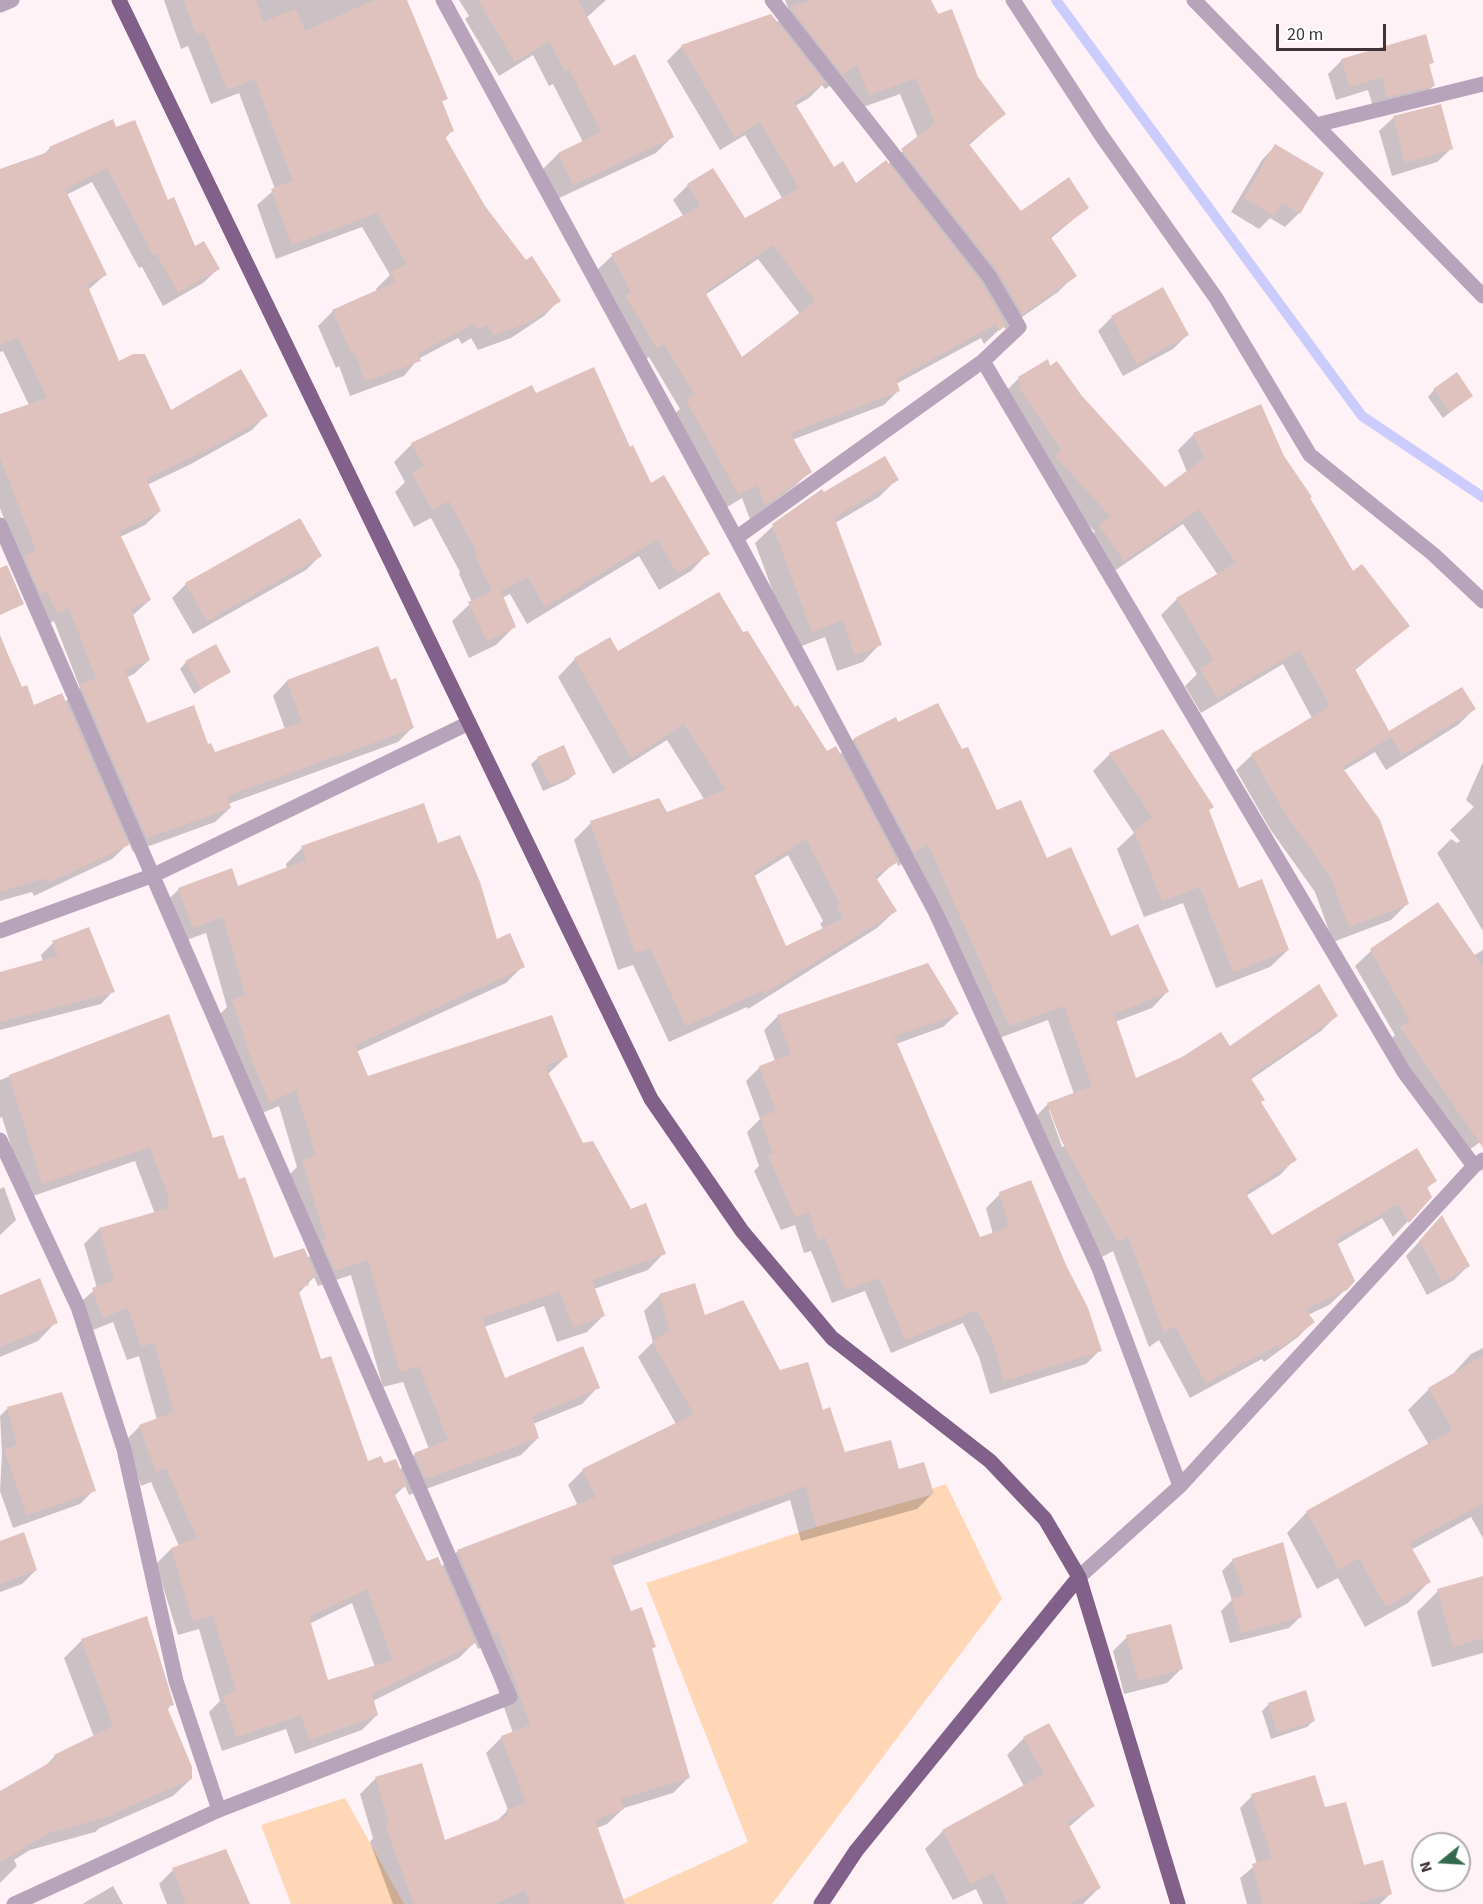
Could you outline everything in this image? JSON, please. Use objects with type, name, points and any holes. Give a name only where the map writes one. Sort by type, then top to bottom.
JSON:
[{"type":"main road","points":[[119,0],[651,1099],[742,1231],[832,1338],[990,1461],[1045,1519],[1079,1577],[1178,1904]]},
{"type":"main road","points":[[821,1904],[856,1851],[1079,1577]]},
{"type":"street","points":[[0,5],[12,0]]},
{"type":"street","points":[[443,0],[736,538],[936,913],[1098,1266],[1180,1486]]},
{"type":"street","points":[[736,538],[983,361],[1019,327],[989,276],[772,0]]},
{"type":"street","points":[[1013,0],[1101,135],[1216,298],[1310,455],[1433,554],[1483,601]]},
{"type":"street","points":[[1194,0],[1483,296]]},
{"type":"street","points":[[1316,125],[1483,84]]},
{"type":"street","points":[[983,361],[1404,1072],[1479,1163],[1180,1486],[1079,1577]]},
{"type":"street","points":[[0,525],[510,1697],[219,1810],[14,1904]]},
{"type":"street","points":[[0,931],[154,875],[469,723]]},
{"type":"street","points":[[0,1140],[78,1307],[124,1449],[176,1681],[219,1810]]},
{"type":"shaded area","points":[[946,1484],[1002,1599],[772,1904],[613,1904],[748,1842],[646,1583]]},
{"type":"shaded area","points":[[345,1798],[404,1904],[291,1904],[261,1825]]},
{"type":"building","points":[[184,0],[256,0],[263,22],[296,9],[305,31],[375,0],[407,0],[448,99],[442,101],[454,131],[444,135],[485,206],[526,260],[532,256],[561,301],[528,323],[494,335],[486,324],[478,330],[474,324],[418,353],[421,361],[365,381],[355,352],[352,354],[332,310],[395,282],[391,272],[407,264],[377,213],[292,245],[271,189],[293,181],[255,79],[227,90],[204,32],[196,34]]},
{"type":"building","points":[[478,0],[578,0],[614,66],[635,54],[674,137],[573,185],[558,153],[601,132],[569,69],[565,71],[549,41],[515,62]]},
{"type":"building","points":[[811,0],[931,0],[938,14],[952,9],[978,77],[1006,114],[968,143],[1021,211],[1069,177],[1089,208],[1050,236],[1077,276],[1023,314],[997,270],[901,149],[935,123],[916,78],[869,95],[857,65],[842,74],[790,7]]},
{"type":"building","points":[[771,14],[825,83],[794,102],[834,167],[843,161],[856,183],[886,160],[981,282],[1006,325],[999,331],[996,324],[896,379],[900,391],[790,433],[812,472],[765,505],[757,485],[739,495],[686,400],[695,395],[664,344],[657,348],[625,296],[631,292],[611,254],[700,206],[687,184],[713,168],[745,218],[799,188],[760,122],[735,137],[681,45]],"holes":[[[773,245],[815,301],[742,357],[705,292]]]},
{"type":"building","points":[[1426,34],[1434,63],[1429,64],[1435,86],[1387,97],[1382,77],[1350,87],[1341,59]]},
{"type":"building","points":[[1441,104],[1453,149],[1405,163],[1393,116]]},
{"type":"building","points":[[113,119],[116,127],[135,120],[168,200],[174,197],[195,246],[204,241],[220,269],[178,292],[156,253],[153,255],[107,168],[65,189],[107,275],[87,284],[119,361],[133,354],[145,354],[171,410],[241,369],[268,416],[207,450],[146,479],[161,511],[119,532],[151,600],[131,609],[150,660],[125,670],[147,723],[194,705],[208,744],[211,743],[215,752],[302,722],[287,680],[378,646],[391,680],[396,678],[414,728],[227,796],[231,808],[147,838],[80,685],[96,678],[69,608],[57,613],[47,592],[41,595],[24,556],[36,550],[0,458],[0,414],[47,398],[18,337],[0,345],[0,169],[51,151],[49,147]]},
{"type":"building","points":[[1275,144],[1324,173],[1300,214],[1282,203],[1274,216],[1244,198]]},
{"type":"building","points":[[1163,287],[1189,335],[1137,364],[1111,316]]},
{"type":"building","points":[[1048,359],[1050,366],[1057,361],[1082,396],[1165,487],[1204,458],[1193,433],[1261,404],[1284,456],[1312,497],[1310,498],[1353,571],[1362,564],[1410,626],[1355,669],[1389,731],[1462,687],[1476,709],[1402,755],[1391,737],[1342,767],[1380,820],[1409,904],[1349,927],[1330,876],[1285,813],[1251,754],[1330,706],[1299,650],[1217,698],[1200,669],[1214,660],[1176,598],[1236,563],[1199,509],[1124,561],[1099,525],[1111,517],[1055,456],[1062,450],[1019,388],[1021,386],[1018,377]]},
{"type":"building","points":[[594,367],[630,447],[633,445],[651,483],[664,475],[710,554],[677,573],[657,539],[545,607],[528,577],[501,591],[516,627],[487,641],[468,602],[492,591],[475,555],[478,554],[449,501],[432,510],[412,473],[424,466],[411,443],[532,385],[536,393]]},
{"type":"building","points":[[1457,372],[1473,396],[1450,412],[1433,389]]},
{"type":"building","points":[[885,456],[899,480],[834,517],[882,645],[855,655],[843,620],[812,632],[772,524],[822,489],[824,492]]},
{"type":"building","points":[[300,518],[322,556],[207,621],[185,583]]},
{"type":"building","points":[[7,565],[24,604],[0,615],[0,568]]},
{"type":"building","points":[[719,592],[743,632],[748,631],[795,707],[798,705],[827,751],[836,746],[898,862],[875,876],[897,911],[765,993],[764,990],[686,1026],[650,948],[635,953],[590,821],[659,798],[667,812],[726,790],[684,724],[631,758],[574,658],[610,637],[618,651]],"holes":[[[806,839],[840,904],[836,906],[844,918],[786,946],[753,872]]]},
{"type":"building","points":[[0,636],[22,687],[27,685],[34,705],[62,693],[129,845],[48,883],[46,878],[0,892]]},
{"type":"building","points":[[216,644],[231,672],[201,689],[185,661]]},
{"type":"building","points":[[938,703],[962,749],[968,747],[997,810],[1021,800],[1047,858],[1071,847],[1111,936],[1138,924],[1169,992],[1114,1014],[1136,1078],[1182,1057],[1221,1032],[1230,1046],[1319,984],[1338,1016],[1250,1077],[1265,1100],[1261,1102],[1297,1160],[1245,1192],[1272,1235],[1417,1148],[1437,1181],[1427,1187],[1432,1197],[1409,1223],[1398,1204],[1336,1240],[1355,1281],[1347,1290],[1305,1309],[1315,1322],[1280,1348],[1278,1345],[1206,1383],[1175,1326],[1164,1332],[1128,1236],[1118,1242],[1061,1140],[1047,1103],[1092,1086],[1064,1006],[1009,1026],[928,844],[914,852],[854,738],[896,717],[898,722]]},
{"type":"building","points":[[1163,729],[1214,807],[1209,810],[1239,888],[1262,879],[1289,950],[1233,972],[1200,887],[1162,901],[1134,830],[1153,818],[1109,753]]},
{"type":"building","points":[[564,745],[576,774],[550,785],[537,757]]},
{"type":"building","points":[[424,803],[438,843],[460,835],[480,882],[497,939],[510,933],[525,967],[355,1045],[368,1076],[552,1015],[568,1057],[545,1066],[583,1143],[593,1141],[631,1209],[646,1203],[666,1254],[592,1280],[605,1316],[573,1327],[560,1291],[482,1318],[505,1378],[583,1346],[600,1388],[532,1416],[539,1438],[426,1479],[414,1453],[448,1440],[419,1366],[400,1372],[368,1260],[335,1271],[322,1241],[326,1239],[302,1160],[316,1156],[296,1090],[270,1102],[253,1064],[232,1000],[245,995],[223,917],[193,928],[178,888],[232,868],[238,886],[306,860],[301,846]]},
{"type":"building","points":[[1438,902],[1483,967],[1483,1148],[1400,1027],[1410,1021],[1370,949]]},
{"type":"building","points":[[89,927],[115,992],[0,1022],[0,972],[58,956],[52,941]]},
{"type":"building","points":[[928,963],[959,1014],[894,1036],[980,1237],[1009,1227],[999,1192],[1031,1180],[1066,1265],[1088,1308],[1102,1351],[1004,1381],[993,1342],[977,1310],[905,1340],[879,1278],[846,1290],[825,1237],[818,1240],[809,1212],[795,1217],[768,1156],[773,1153],[760,1117],[776,1111],[759,1066],[791,1054],[777,1015]]},
{"type":"building","points":[[169,1014],[213,1138],[223,1135],[239,1179],[245,1177],[274,1258],[304,1248],[317,1277],[307,1280],[309,1285],[298,1289],[321,1359],[331,1356],[368,1461],[381,1456],[384,1463],[396,1459],[407,1486],[393,1491],[427,1561],[438,1557],[476,1643],[372,1694],[378,1715],[310,1740],[301,1715],[237,1737],[223,1696],[236,1691],[213,1615],[193,1621],[171,1548],[197,1538],[166,1468],[156,1472],[139,1425],[174,1412],[154,1342],[141,1347],[128,1308],[103,1318],[92,1288],[114,1280],[99,1228],[169,1208],[167,1200],[169,1199],[150,1147],[42,1184],[9,1075]],"holes":[[[367,1589],[393,1660],[328,1680],[309,1617]]]},
{"type":"building","points":[[1442,1215],[1470,1266],[1442,1282],[1419,1241]]},
{"type":"building","points":[[40,1278],[58,1323],[0,1347],[0,1295]]},
{"type":"building","points":[[695,1283],[705,1315],[743,1300],[780,1370],[808,1362],[823,1410],[830,1407],[845,1452],[891,1440],[899,1469],[924,1462],[934,1494],[816,1527],[806,1486],[610,1558],[631,1611],[642,1607],[656,1647],[652,1648],[690,1778],[620,1799],[624,1809],[595,1820],[625,1904],[530,1904],[525,1890],[495,1904],[414,1904],[385,1825],[389,1823],[375,1777],[422,1763],[445,1840],[508,1816],[506,1810],[526,1803],[501,1736],[530,1725],[498,1632],[494,1635],[457,1550],[596,1497],[582,1469],[694,1414],[652,1341],[670,1331],[659,1294]]},
{"type":"building","points":[[1483,1356],[1483,1503],[1409,1543],[1431,1582],[1386,1607],[1359,1558],[1339,1570],[1306,1511],[1453,1430],[1428,1388]]},
{"type":"building","points":[[62,1392],[96,1491],[27,1515],[4,1450],[17,1445],[7,1407]]},
{"type":"building","points":[[24,1532],[37,1570],[0,1584],[0,1541]]},
{"type":"building","points":[[1283,1542],[1302,1617],[1241,1633],[1231,1598],[1245,1595],[1232,1559]]},
{"type":"building","points":[[1483,1576],[1483,1638],[1453,1647],[1437,1589]]},
{"type":"building","points":[[147,1616],[174,1705],[167,1707],[192,1767],[192,1779],[114,1813],[114,1815],[49,1833],[0,1862],[0,1791],[56,1759],[54,1755],[113,1726],[81,1639]]},
{"type":"building","points":[[1171,1624],[1183,1669],[1138,1681],[1126,1635]]},
{"type":"building","points":[[1306,1690],[1315,1721],[1278,1733],[1268,1703]]},
{"type":"building","points":[[1049,1723],[1095,1806],[1067,1822],[1101,1888],[1069,1904],[1008,1904],[993,1873],[971,1884],[942,1830],[1044,1774],[1023,1737]]},
{"type":"building","points":[[1315,1775],[1325,1807],[1346,1802],[1364,1865],[1383,1860],[1392,1894],[1353,1904],[1263,1904],[1252,1864],[1272,1858],[1251,1794]]},
{"type":"building","points":[[226,1849],[250,1904],[186,1904],[172,1868]]},
{"type":"waterway","points":[[1056,0],[1362,416],[1483,497]]}]
